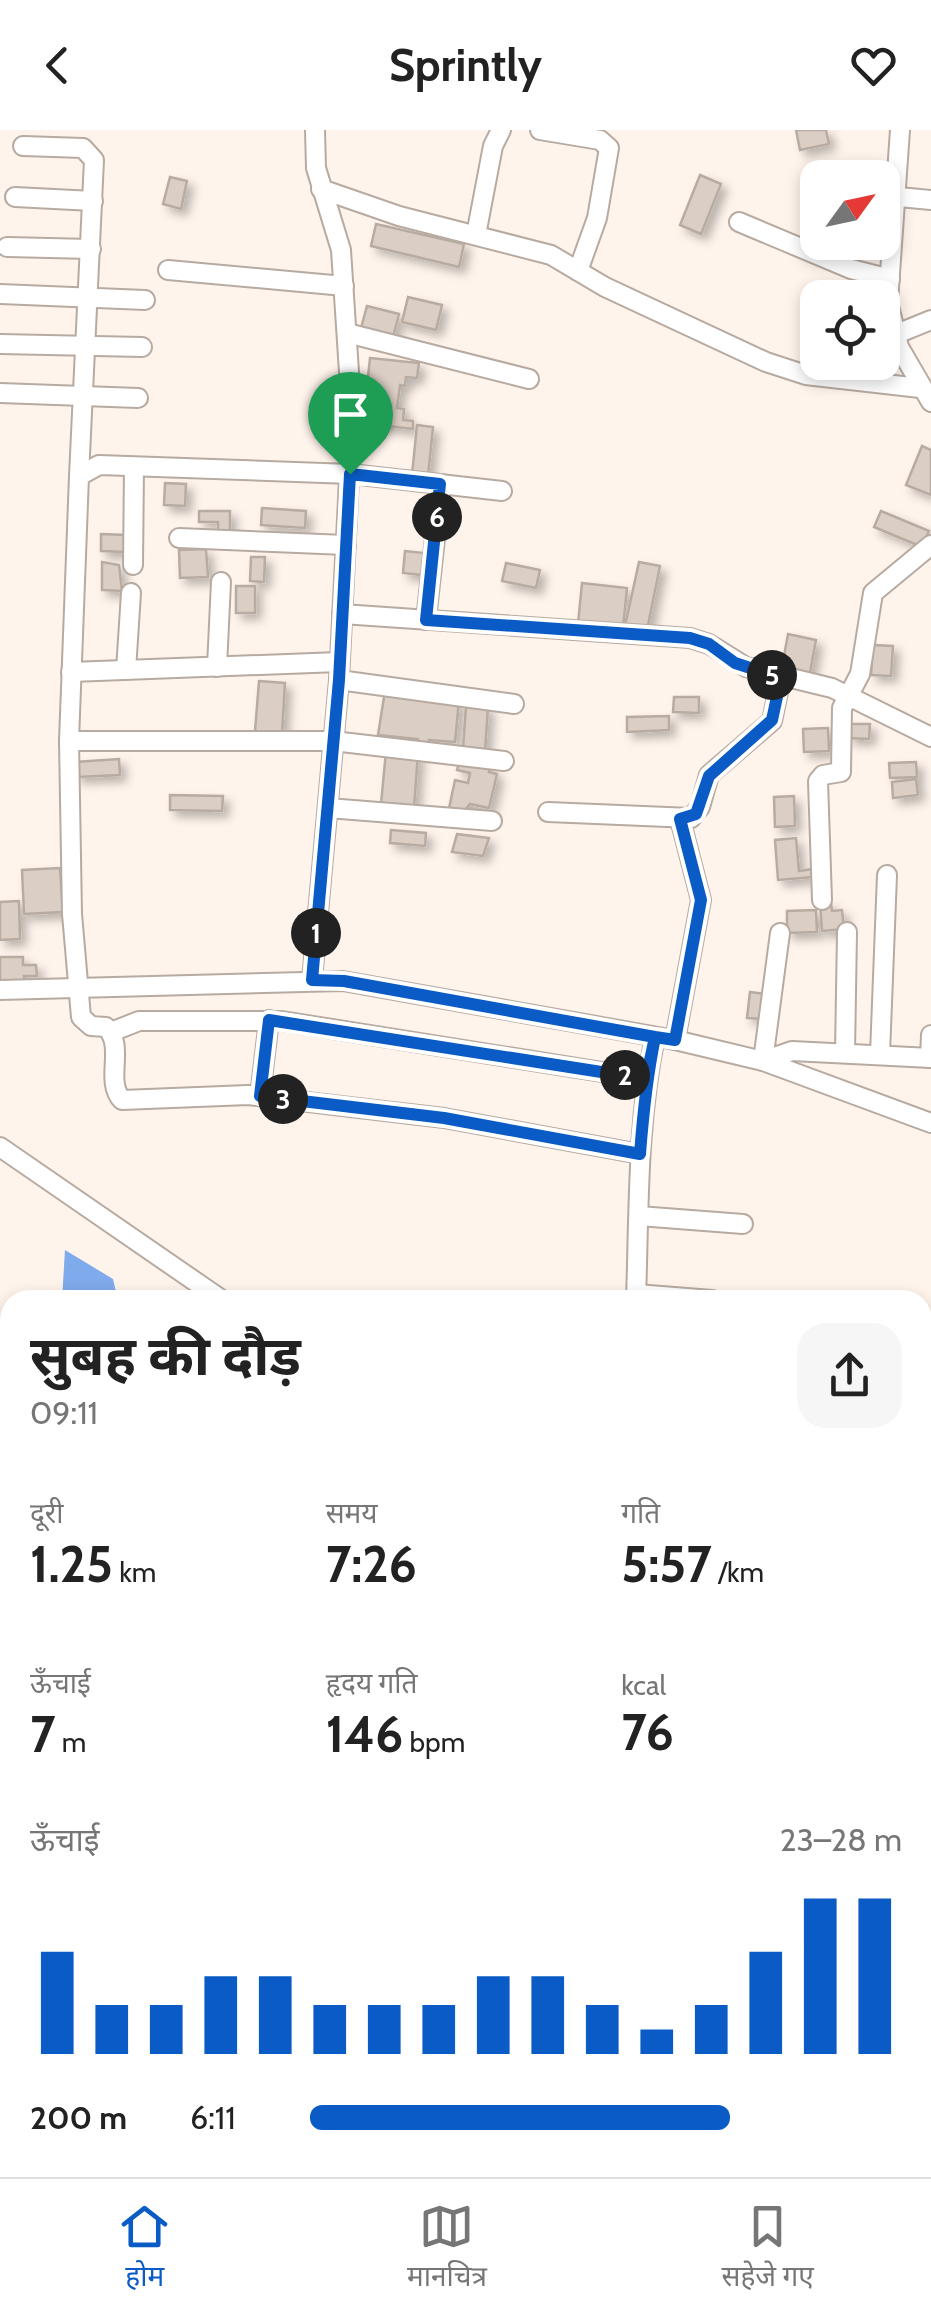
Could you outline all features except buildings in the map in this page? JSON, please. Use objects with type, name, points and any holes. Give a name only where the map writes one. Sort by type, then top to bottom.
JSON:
[{"type":"street","points":[[312,980],[339,671],[350,474],[344,286],[337,230],[321,189],[315,130]]},
{"type":"street","points":[[476,236],[493,146],[501,130]]},
{"type":"street","points":[[540,130],[600,140],[609,148],[597,218],[578,271]]},
{"type":"street","points":[[900,130],[900,160]]},
{"type":"street","points":[[23,146],[89,150],[94,160],[69,741],[76,987],[84,1023],[111,1032],[139,1021],[269,1020],[646,1079]]},
{"type":"street","points":[[321,189],[358,204],[551,255],[766,362],[806,375],[926,395]]},
{"type":"street","points":[[14,197],[92,201]]},
{"type":"street","points":[[900,198],[931,200]]},
{"type":"street","points":[[739,222],[851,269],[890,278],[892,260]]},
{"type":"street","points":[[7,247],[91,249]]},
{"type":"street","points":[[168,270],[344,286]]},
{"type":"street","points":[[0,294],[145,300]]},
{"type":"street","points":[[900,333],[931,320]]},
{"type":"street","points":[[346,333],[529,379]]},
{"type":"street","points":[[0,344],[142,346]]},
{"type":"street","points":[[900,346],[926,395]]},
{"type":"street","points":[[0,393],[138,398]]},
{"type":"street","points":[[79,476],[99,464],[350,474],[502,491]]},
{"type":"street","points":[[132,565],[134,467]]},
{"type":"street","points":[[426,620],[440,484]]},
{"type":"street","points":[[179,538],[346,545]]},
{"type":"street","points":[[822,900],[818,781],[823,775],[842,772],[840,731],[848,697],[860,674],[873,593],[931,546]]},
{"type":"street","points":[[217,666],[221,582]]},
{"type":"street","points":[[126,670],[131,593]]},
{"type":"street","points":[[342,614],[690,638],[709,644],[735,663],[781,678],[832,688],[931,737]]},
{"type":"street","points":[[70,672],[217,666],[339,671],[514,704]]},
{"type":"street","points":[[548,812],[680,819],[696,814],[706,783],[719,765],[768,727],[781,678]]},
{"type":"street","points":[[69,741],[333,742],[504,761]]},
{"type":"street","points":[[328,808],[492,821]]},
{"type":"street","points":[[675,1040],[701,900],[680,819]]},
{"type":"street","points":[[880,1054],[887,875]]},
{"type":"street","points":[[845,1053],[847,932]]},
{"type":"street","points":[[763,1062],[780,933]]},
{"type":"street","points":[[0,990],[344,981],[675,1040],[763,1062],[931,1122]]},
{"type":"street","points":[[260,1096],[269,1020]]},
{"type":"street","points":[[111,1032],[115,1040],[115,1091],[122,1100],[260,1096],[444,1118],[640,1154]]},
{"type":"street","points":[[763,1062],[792,1051],[930,1058],[931,1034]]},
{"type":"street","points":[[636,1290],[640,1154],[646,1079],[655,1037]]},
{"type":"street","points":[[0,1147],[207,1290]]},
{"type":"street","points":[[638,1216],[743,1224]]},
{"type":"water","points":[[65,1250],[113,1279],[116,1290],[63,1290]]},
{"type":"route","points":[[350,474],[339,680],[312,980],[344,981],[655,1037],[646,1079],[269,1020],[260,1096],[444,1118],[640,1154],[646,1079],[650,1061],[655,1037],[675,1040],[701,900],[680,819],[696,814],[709,776],[719,765],[768,727],[775,713],[781,678],[735,663],[709,644],[690,638],[426,620],[440,484],[350,474]]}]
